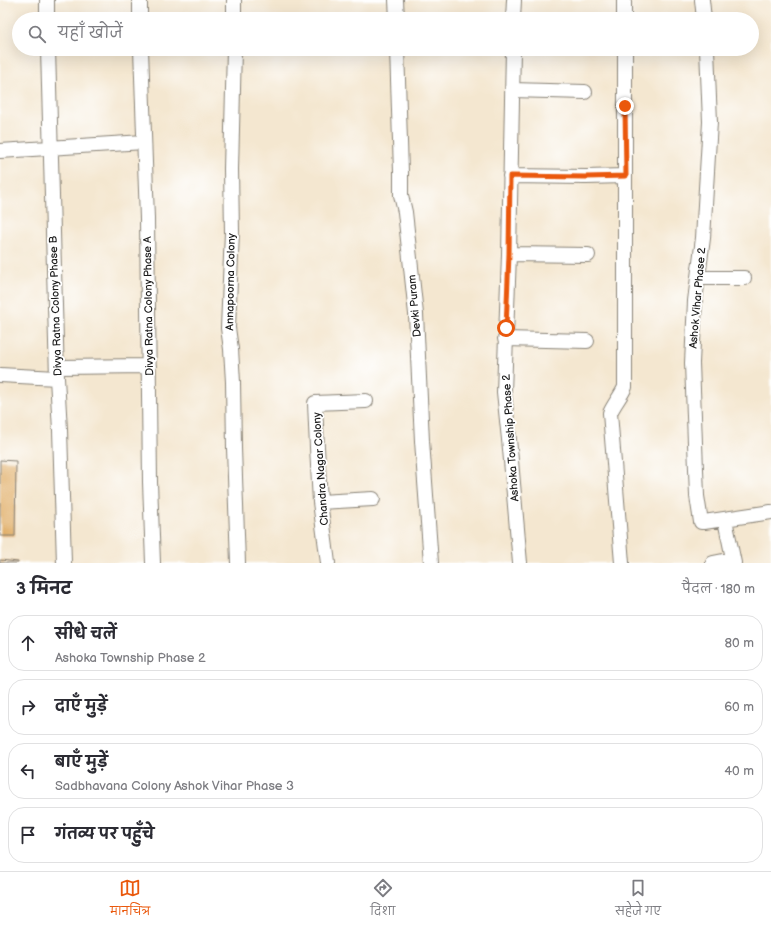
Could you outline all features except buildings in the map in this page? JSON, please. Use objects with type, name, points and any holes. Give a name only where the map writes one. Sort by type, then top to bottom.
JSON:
[{"type":"street","points":[[47,0],[47,12]]},
{"type":"street","points":[[140,0],[140,12]]},
{"type":"street","points":[[234,0],[234,12]]},
{"type":"street","points":[[396,0],[397,12]]},
{"type":"street","points":[[513,12],[514,0]]},
{"type":"street","points":[[624,0],[624,12]]},
{"type":"street","points":[[702,0],[703,12]]},
{"type":"street","name":"Divya Ratna Colony Phase B","points":[[48,56],[64,563]]},
{"type":"street","name":"Divya Ratna Colony Phase A","points":[[141,56],[147,227],[150,482],[153,563]]},
{"type":"street","name":"Annapoorna Colony","points":[[234,56],[231,169],[232,232],[228,328],[233,382],[238,563]]},
{"type":"street","name":"Devki Puram","points":[[398,56],[401,195],[405,212],[416,314],[422,441],[431,563]]},
{"type":"street","name":"Ashoka Township Phase 2","points":[[513,56],[509,254],[504,392],[520,563]]},
{"type":"street","points":[[622,563],[610,413],[623,393],[625,387],[625,56]]},
{"type":"street","name":"Ashok Vihar Phase 2","points":[[707,56],[710,122],[692,363],[697,496],[701,522],[725,520]]},
{"type":"street","points":[[512,90],[585,92]]},
{"type":"street","points":[[0,152],[144,142]]},
{"type":"street","points":[[510,176],[626,176]]},
{"type":"street","points":[[509,254],[588,255]]},
{"type":"street","points":[[698,278],[744,278]]},
{"type":"street","points":[[505,339],[587,341]]},
{"type":"street","points":[[0,375],[57,373],[149,366]]},
{"type":"street","name":"Chandra Nagar Colony","points":[[328,563],[320,502],[316,447],[315,402],[366,401]]},
{"type":"street","points":[[320,502],[373,499]]},
{"type":"street","points":[[713,563],[734,561],[725,520],[771,512]]},
{"type":"route","points":[[506,328],[510,176],[626,176],[625,106]]}]
